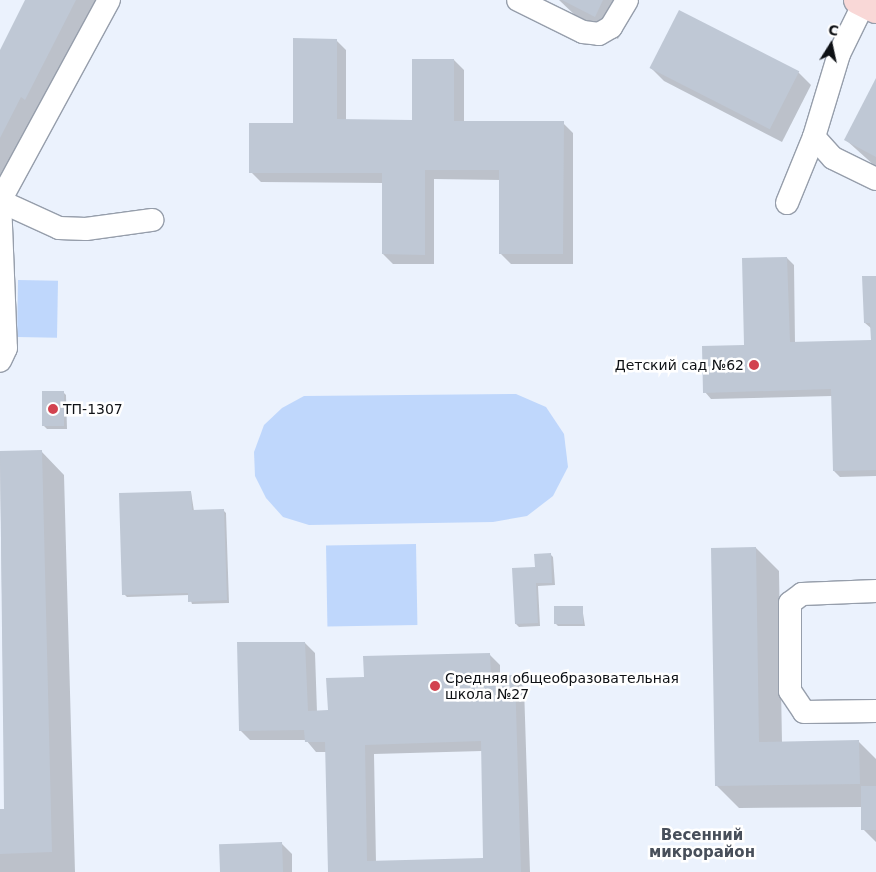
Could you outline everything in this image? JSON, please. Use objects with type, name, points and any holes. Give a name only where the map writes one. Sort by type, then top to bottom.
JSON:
[{"type":"lane","points":[[0,361],[6,348],[0,201],[108,0]]},
{"type":"lane","points":[[518,0],[582,32],[599,34],[611,27],[627,0]]},
{"type":"lane","points":[[787,203],[814,137],[839,54],[866,4]]},
{"type":"lane","points":[[814,137],[832,158],[876,179]]},
{"type":"lane","points":[[0,201],[59,228],[86,229],[152,220]]},
{"type":"lane","points":[[876,591],[802,594],[790,603],[790,691],[804,712],[876,711]]},
{"type":"shaded area","points":[[18,280],[58,281],[57,338],[17,337]]},
{"type":"shaded area","points":[[516,394],[546,407],[564,434],[568,467],[553,496],[527,516],[493,522],[309,525],[283,517],[266,498],[255,476],[254,452],[264,425],[282,408],[304,396]]},
{"type":"shaded area","points":[[416,544],[417,625],[327,627],[326,546]]},
{"type":"building","points":[[25,0],[76,0],[25,100],[21,97],[0,138],[0,50]]},
{"type":"building","points":[[562,0],[603,0],[595,17]]},
{"type":"building","points":[[679,10],[799,71],[770,129],[649,68]]},
{"type":"building","points":[[293,38],[337,39],[337,119],[412,120],[412,59],[454,59],[454,121],[564,121],[563,254],[499,254],[499,170],[425,170],[425,255],[382,254],[382,173],[249,173],[249,123],[293,123]]},
{"type":"building","points":[[876,78],[876,157],[844,140]]},
{"type":"building","points":[[787,257],[790,342],[871,340],[870,323],[864,323],[862,276],[876,276],[876,470],[833,471],[831,389],[703,393],[702,346],[744,345],[742,258]]},
{"type":"building","name":"ТП-1307","points":[[42,391],[64,391],[64,426],[42,426]]},
{"type":"building","points":[[42,450],[52,852],[0,854],[0,809],[4,809],[0,451]]},
{"type":"building","points":[[191,491],[192,510],[224,509],[227,600],[188,602],[188,593],[122,595],[119,493]]},
{"type":"building","points":[[756,547],[759,742],[859,740],[860,784],[715,786],[711,548]]},
{"type":"building","points":[[551,553],[552,583],[536,583],[538,623],[515,624],[512,568],[535,567],[534,554]]},
{"type":"building","points":[[554,606],[583,606],[583,624],[554,624]]},
{"type":"building","points":[[237,642],[305,642],[308,711],[328,710],[326,678],[364,677],[363,656],[490,653],[491,675],[515,675],[521,872],[328,872],[325,742],[305,742],[304,730],[239,731]],"holes":[[[481,741],[483,858],[367,861],[365,745]]]},
{"type":"building","points":[[861,786],[876,786],[876,830],[861,830]]},
{"type":"building","points":[[282,842],[283,872],[220,872],[219,844]]},
{"type":"place","name":"Детский сад №62","points":[[754,365]]},
{"type":"place","name":"ТП-1307","points":[[53,409]]},
{"type":"place","name":"Средняя общеобразовательная школа №27","points":[[435,686]]},
{"type":"district","name":"Весенний микрорайон","points":[[702,844]]}]
